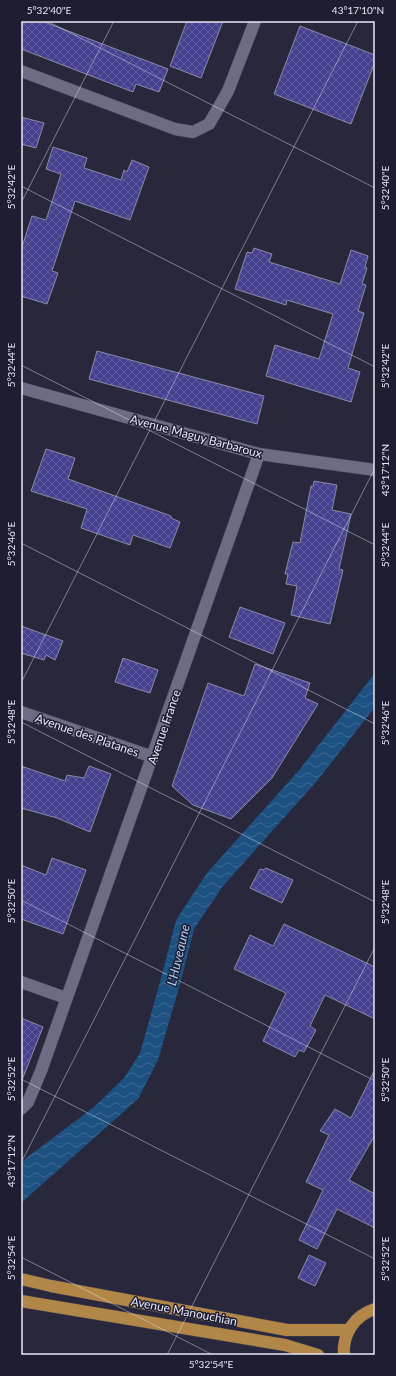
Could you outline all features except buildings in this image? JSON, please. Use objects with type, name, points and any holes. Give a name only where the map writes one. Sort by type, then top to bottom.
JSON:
[{"type":"main road","name":"Avenue Manouchian","points":[[21,1279],[51,1286],[287,1330],[348,1330]]},
{"type":"main road","name":"Avenue Manouchian","points":[[21,1302],[285,1345],[318,1355]]},
{"type":"main road","points":[[344,1355],[343,1346],[348,1330],[356,1319],[367,1311],[375,1309]]},
{"type":"main road","points":[[244,1339],[247,1323]]},
{"type":"street","points":[[21,71],[175,129],[193,132],[209,124],[228,91],[255,21]]},
{"type":"street","name":"Avenue Maguy Barbaroux","points":[[21,388],[259,454],[375,470]]},
{"type":"street","name":"Avenue France","points":[[21,1109],[28,1102],[41,1071],[153,758],[259,454]]},
{"type":"street","name":"Avenue des Platanes","points":[[21,712],[153,758]]},
{"type":"street","points":[[21,982],[66,998]]},
{"type":"water","name":"L'Huveaune","points":[[375,673],[375,707],[317,781],[223,886],[194,929],[158,1060],[138,1099],[21,1203],[21,1162],[94,1107],[124,1078],[140,1053],[176,920],[207,873],[300,769]]}]
